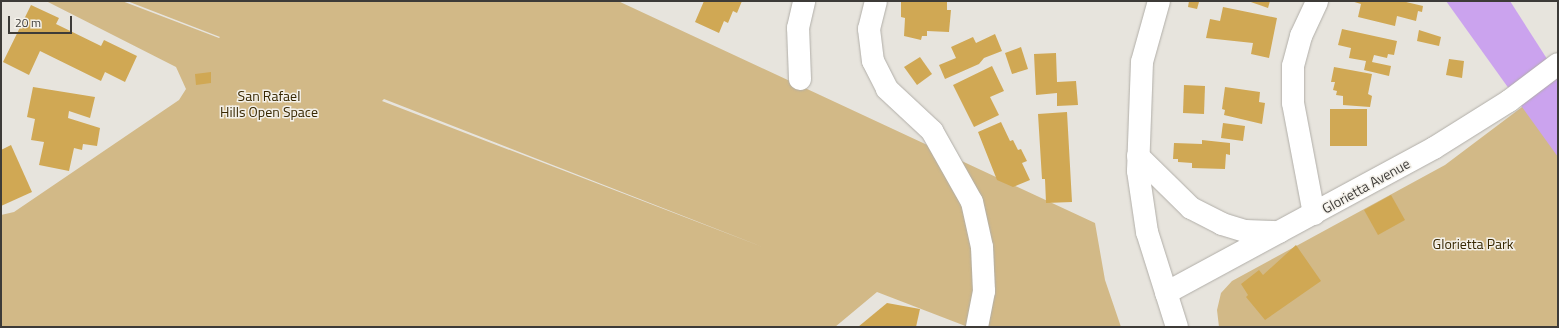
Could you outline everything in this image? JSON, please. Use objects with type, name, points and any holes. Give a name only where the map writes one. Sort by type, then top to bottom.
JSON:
[{"type":"street","points":[[800,79],[797,50],[804,1]]},
{"type":"street","points":[[876,1],[869,29],[873,61],[887,89],[932,131],[972,202],[982,247],[983,262],[984,291],[977,327]]},
{"type":"street","points":[[1159,1],[1142,62],[1138,156],[1147,232],[1177,327]]},
{"type":"street","points":[[1314,214],[1293,103],[1293,66],[1301,36],[1317,1]]},
{"type":"street","name":"Glorietta Avenue","points":[[1166,293],[1434,148],[1509,101],[1558,65]]},
{"type":"street","points":[[1138,156],[1191,208],[1222,224],[1245,231],[1279,232]]},
{"type":"green space","name":"San Rafael Hills Open Space","points":[[46,1],[122,1],[219,38],[220,37],[127,1],[618,1],[1095,223],[1105,280],[1121,327],[968,327],[877,292],[835,327],[1,327],[1,215],[14,212],[179,100],[186,89],[176,67]],"holes":[[[384,99],[765,248],[382,101]]]},
{"type":"green space","name":"Glorietta Park","points":[[1558,80],[1558,327],[1219,327],[1217,310],[1221,293],[1232,281],[1445,165]]},
{"type":"shaded area","points":[[1446,1],[1510,1],[1558,76],[1558,157]]},
{"type":"building","points":[[704,1],[742,1],[737,13],[733,11],[728,23],[724,21],[719,33],[695,22]]},
{"type":"building","points":[[901,1],[947,2],[947,10],[951,10],[949,32],[927,31],[927,36],[922,36],[921,40],[904,36],[905,18],[901,17]]},
{"type":"building","points":[[1189,1],[1199,2],[1197,9],[1188,7]]},
{"type":"building","points":[[1248,1],[1270,1],[1268,8]]},
{"type":"building","points":[[1351,1],[1402,1],[1423,6],[1422,12],[1418,11],[1416,21],[1397,16],[1395,26],[1358,17],[1361,4]]},
{"type":"building","points":[[31,5],[59,18],[56,24],[101,46],[104,40],[137,56],[125,82],[105,72],[101,81],[40,51],[29,75],[3,62]]},
{"type":"building","points":[[1223,7],[1277,18],[1269,58],[1251,54],[1253,43],[1206,38],[1210,19],[1220,21]]},
{"type":"building","points":[[1342,29],[1397,41],[1394,55],[1388,54],[1387,58],[1374,55],[1372,62],[1391,66],[1389,76],[1364,70],[1366,61],[1349,58],[1351,48],[1338,45]]},
{"type":"building","points":[[1419,30],[1441,37],[1439,46],[1417,41]]},
{"type":"building","points":[[995,34],[1002,51],[984,58],[979,64],[945,79],[939,65],[956,58],[951,47],[973,37],[976,43]]},
{"type":"building","points":[[1021,47],[1028,69],[1012,74],[1005,53]]},
{"type":"building","points":[[1056,53],[1057,82],[1076,81],[1078,105],[1057,106],[1057,93],[1036,95],[1034,54]]},
{"type":"building","points":[[920,57],[932,74],[917,85],[904,67]]},
{"type":"building","points":[[1449,59],[1464,61],[1462,78],[1446,75]]},
{"type":"building","points":[[992,66],[1004,91],[990,97],[999,115],[974,127],[953,85]]},
{"type":"building","points":[[1334,67],[1372,74],[1368,94],[1372,96],[1370,107],[1343,105],[1343,96],[1336,95],[1337,91],[1333,90],[1335,82],[1331,82]]},
{"type":"building","points":[[211,72],[211,83],[196,85],[195,74]]},
{"type":"building","points":[[1184,85],[1205,86],[1204,114],[1183,113]]},
{"type":"building","points":[[33,87],[95,97],[90,118],[69,111],[68,118],[100,128],[97,146],[83,144],[82,150],[74,148],[69,171],[39,165],[44,142],[31,140],[35,119],[27,117]]},
{"type":"building","points":[[1225,87],[1260,92],[1259,102],[1265,103],[1262,124],[1224,115],[1225,110],[1222,109]]},
{"type":"building","points":[[1330,109],[1367,109],[1367,146],[1330,146]]},
{"type":"building","points":[[1067,112],[1072,202],[1046,203],[1045,179],[1042,179],[1038,114]]},
{"type":"building","points":[[1001,122],[1010,141],[1013,140],[1018,150],[1021,149],[1027,161],[1022,163],[1030,180],[1013,187],[997,180],[978,132]]},
{"type":"building","points":[[1223,123],[1245,126],[1243,141],[1221,138]]},
{"type":"building","points":[[1202,140],[1230,143],[1230,155],[1226,154],[1225,169],[1192,168],[1192,163],[1178,162],[1178,159],[1173,159],[1174,143],[1202,144]]},
{"type":"building","points":[[11,145],[32,192],[1,206],[1,150]]},
{"type":"building","points":[[1391,195],[1405,220],[1378,235],[1364,210]]},
{"type":"building","points":[[1296,245],[1321,281],[1265,320],[1246,297],[1248,295],[1241,284],[1259,270],[1263,275]]},
{"type":"building","points":[[887,303],[920,309],[916,327],[858,327]]}]
